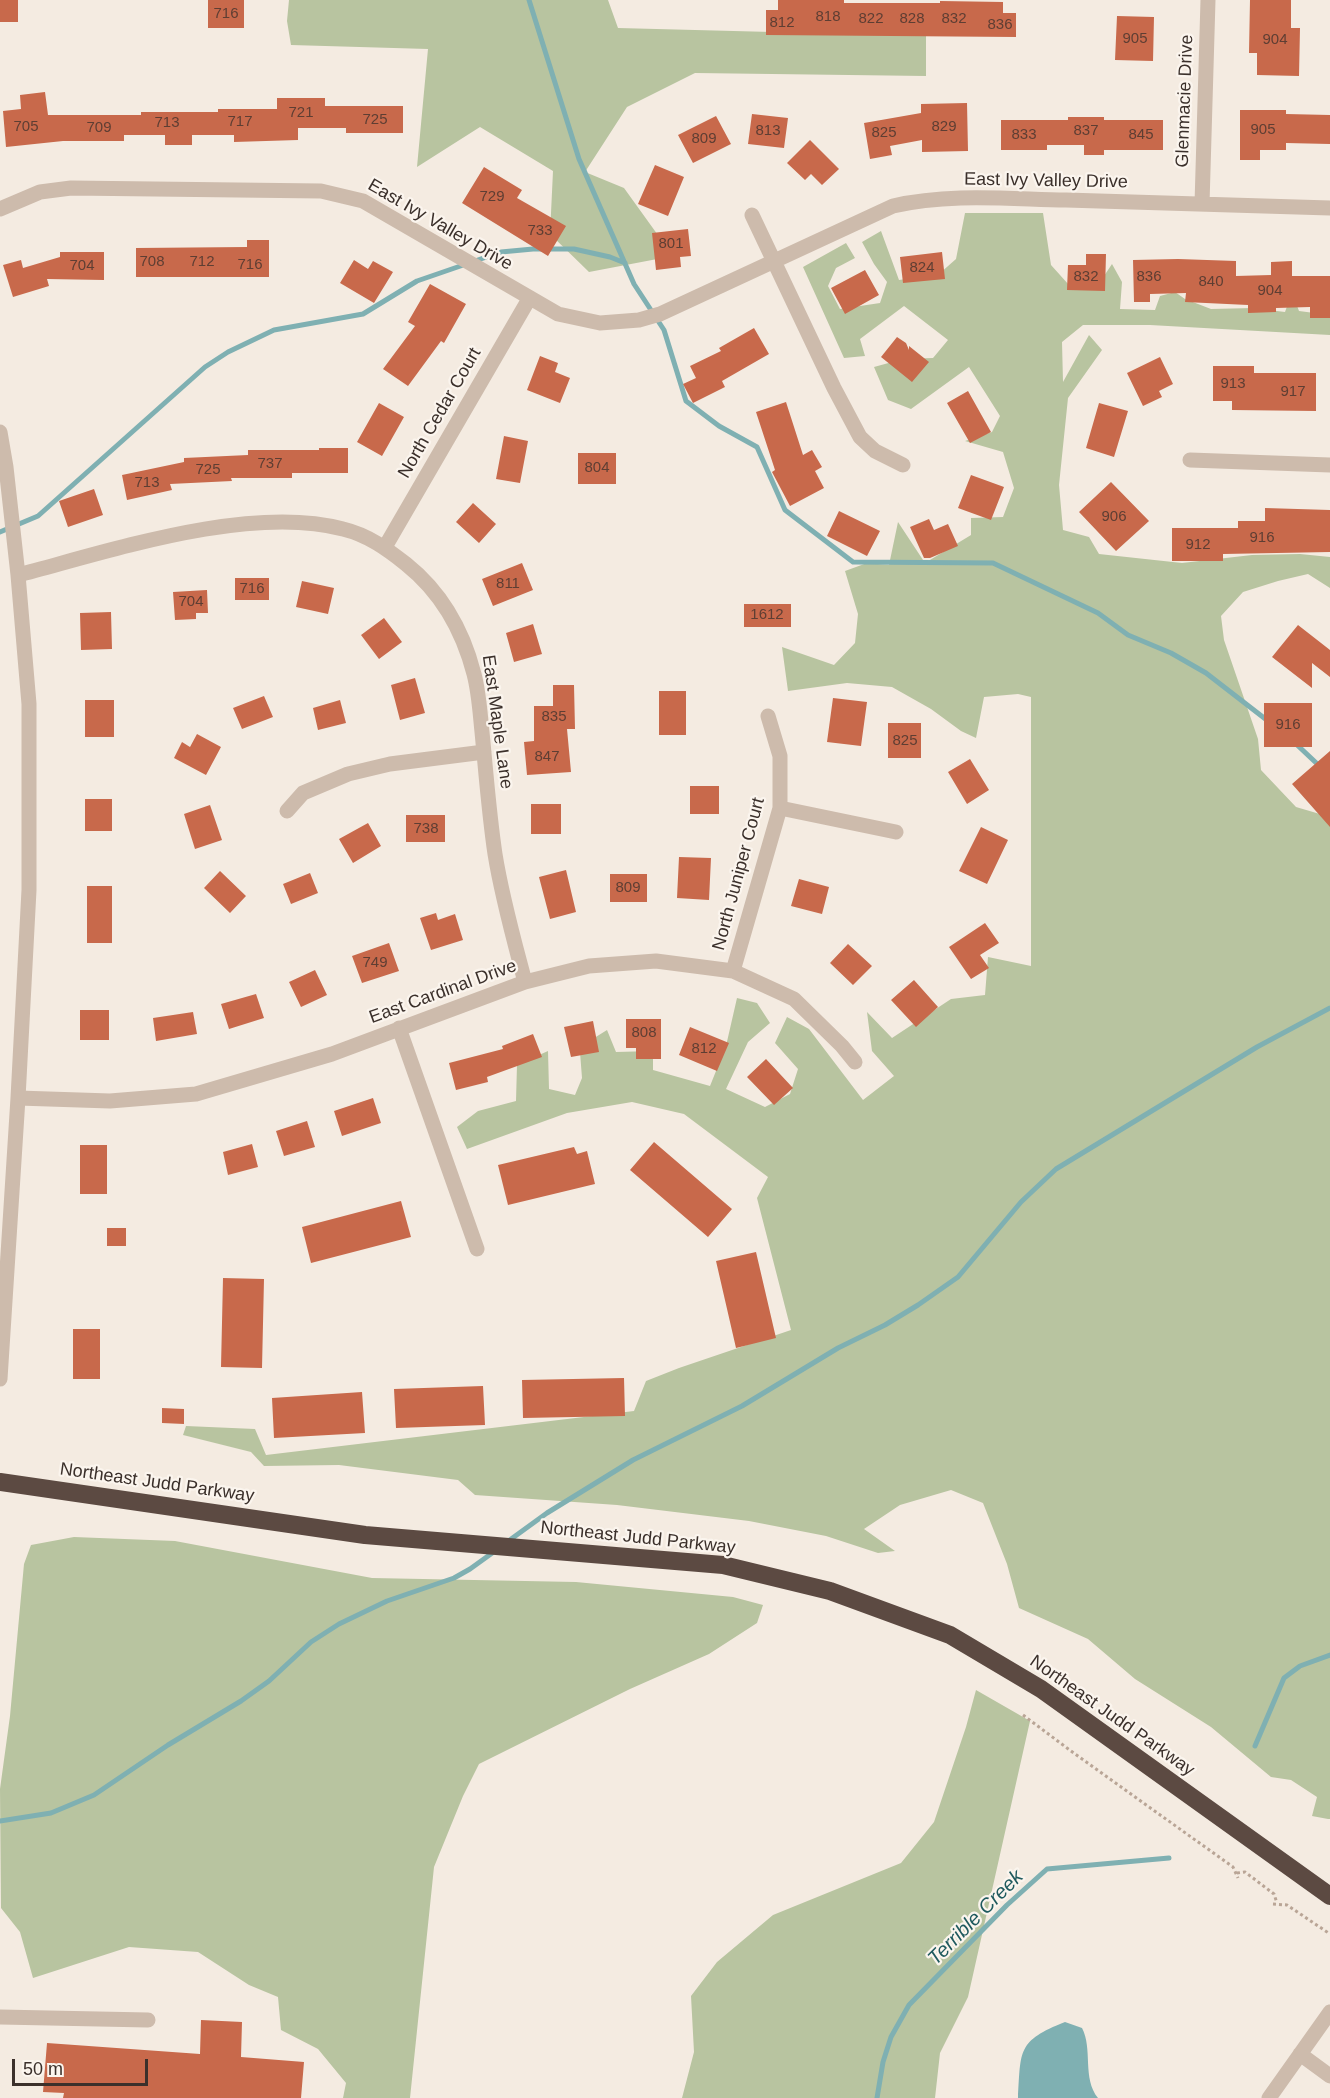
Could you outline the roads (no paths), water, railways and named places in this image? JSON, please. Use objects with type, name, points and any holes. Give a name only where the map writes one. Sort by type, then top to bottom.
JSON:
[{"type":"highway","name":"Northeast Judd Parkway","points":[[0,1482],[365,1535],[723,1565],[830,1591],[950,1635],[1041,1689],[1330,1896]]},
{"type":"street","name":"Glenmacie Drive","points":[[1202,204],[1208,0]]},
{"type":"street","name":"East Ivy Valley Drive","points":[[0,209],[40,192],[71,188],[299,190],[344,195],[363,201],[558,314],[600,323],[639,320],[660,314],[893,206],[934,198],[1330,208]]},
{"type":"street","points":[[752,215],[834,388],[860,437],[875,451],[903,465]]},
{"type":"street","name":"North Cedar Court","points":[[385,547],[529,299]]},
{"type":"street","points":[[0,432],[18,575],[29,704],[29,890],[0,1379]]},
{"type":"street","points":[[1190,460],[1330,465]]},
{"type":"street","name":"East Maple Lane","points":[[18,575],[138,543],[203,530],[270,522],[308,523],[343,529],[367,537],[385,547],[422,577],[441,600],[466,647],[475,676],[495,854],[525,982]]},
{"type":"street","name":"North Juniper Court","points":[[733,971],[780,808],[780,756],[768,716]]},
{"type":"street","points":[[287,812],[303,793],[348,774],[390,764],[484,752]]},
{"type":"street","points":[[780,808],[896,832]]},
{"type":"street","name":"East Cardinal Drive","points":[[18,1098],[110,1101],[196,1095],[332,1054],[525,982],[589,966],[656,961],[733,971],[794,999],[855,1062]]},
{"type":"street","points":[[399,1028],[477,1249]]},
{"type":"street","points":[[1269,2098],[1330,2012]]},
{"type":"street","points":[[0,2018],[148,2020]]},
{"type":"street","points":[[1300,2054],[1330,2076]]},
{"type":"water","points":[[1065,2022],[1082,2028],[1087,2045],[1090,2082],[1098,2098],[1018,2098],[1020,2069],[1025,2049],[1038,2035]]},
{"type":"waterway","points":[[529,0],[579,159],[634,284],[664,330],[686,401],[719,426],[757,447],[785,510],[853,562],[993,563],[1098,613],[1128,635],[1171,653],[1206,673],[1268,721]]},
{"type":"waterway","points":[[0,532],[38,516],[205,367],[228,352],[274,330],[363,314],[417,281],[501,252],[574,249],[610,257],[625,263]]},
{"type":"waterway","points":[[1294,742],[1330,776]]},
{"type":"waterway","points":[[507,1542],[547,1513],[633,1460],[742,1406],[838,1348],[885,1325],[918,1305],[958,1277],[1021,1202],[1056,1169],[1257,1047],[1330,1008]]},
{"type":"waterway","points":[[0,1821],[51,1813],[94,1795],[168,1745],[241,1701],[269,1681],[311,1642],[339,1624],[387,1601],[454,1578],[495,1551]]},
{"type":"waterway","name":"Terrible Creek","points":[[1255,1746],[1284,1678],[1300,1666],[1330,1655]]},
{"type":"waterway","name":"Terrible Creek","points":[[877,2098],[883,2062],[891,2037],[909,2005],[1007,1905],[1047,1869],[1169,1858]]}]
